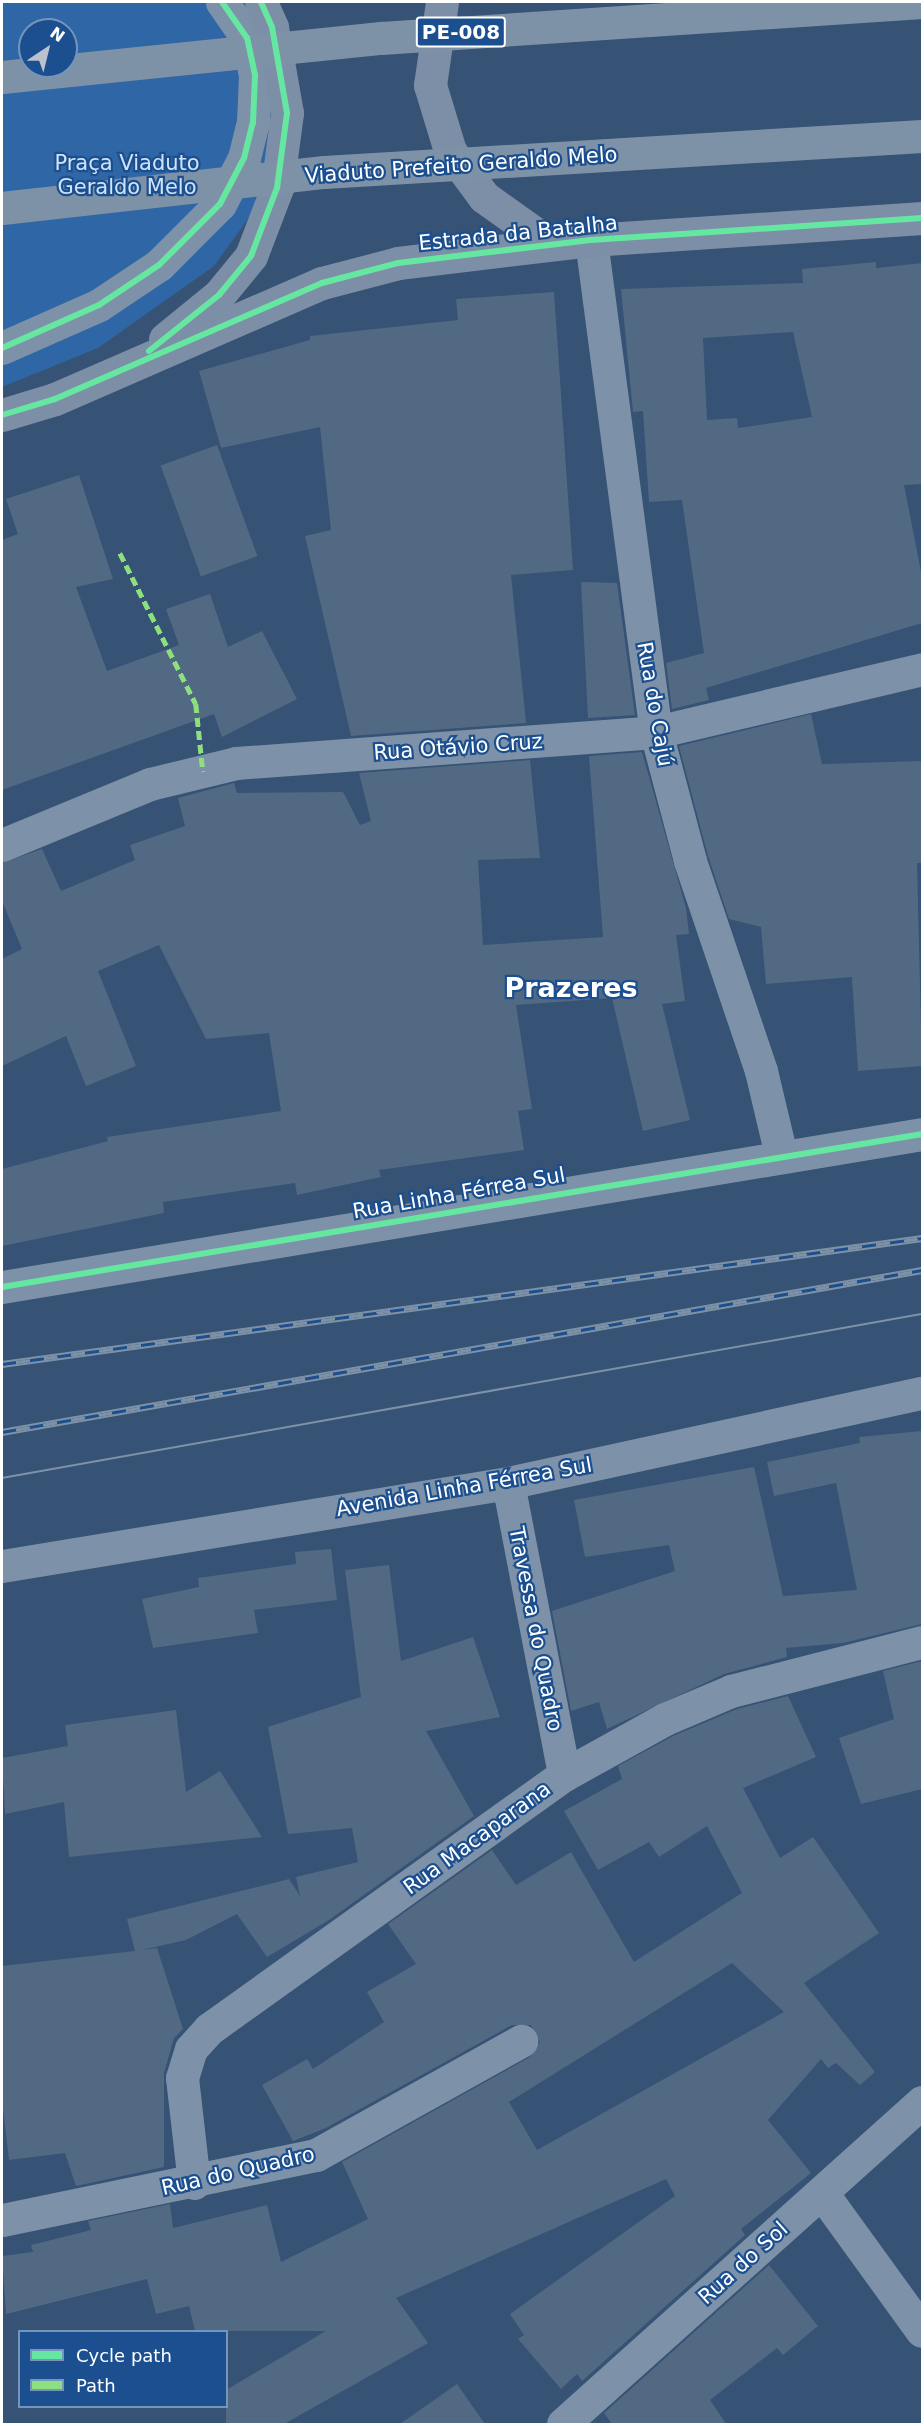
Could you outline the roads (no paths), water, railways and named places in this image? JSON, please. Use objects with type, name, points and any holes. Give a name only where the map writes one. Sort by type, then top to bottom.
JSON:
[{"type":"highway","name":"PE-008","points":[[2,77],[381,38],[922,2]]},
{"type":"highway","name":"Viaduto Prefeito Geraldo Melo","points":[[2,208],[324,172],[922,136]]},
{"type":"main road","points":[[133,365],[219,295],[250,256],[265,223],[282,167],[287,113],[272,27],[261,2]]},
{"type":"main road","points":[[442,2],[430,85],[450,151],[484,197],[550,244]]},
{"type":"main road","name":"Estrada da Batalha","points":[[2,415],[133,365],[322,283],[459,251],[922,218]]},
{"type":"street","points":[[2,348],[99,306],[159,265],[220,204],[246,149],[255,75],[248,38],[222,2]]},
{"type":"street","name":"Rua do Cajú","points":[[591,240],[656,732],[690,861],[761,1071],[781,1155]]},
{"type":"street","name":"Rua Otávio Cruz","points":[[2,845],[150,784],[236,763],[656,732],[922,669]]},
{"type":"street","name":"Rua Linha Férrea Sul","points":[[2,1287],[781,1155],[922,1134]]},
{"type":"street","name":"Avenida Linha Férrea Sul","points":[[2,1566],[508,1483],[922,1393]]},
{"type":"street","name":"Travessa do Quadro","points":[[508,1483],[564,1775]]},
{"type":"street","name":"Rua Macaparana","points":[[194,2182],[182,2084],[184,2061],[197,2042],[564,1775],[665,1719],[730,1691],[922,1642]]},
{"type":"street","name":"Rua do Quadro","points":[[2,2220],[316,2155],[521,2042]]},
{"type":"street","name":"Rua do Sol","points":[[563,2424],[922,2102]]},
{"type":"street","points":[[822,2193],[922,2331]]},
{"type":"tram line","points":[[2,1478],[922,1314]]},
{"type":"railway","points":[[2,1364],[922,1238]]},
{"type":"railway","points":[[2,1432],[922,1270]]},
{"type":"district","name":"Prazeres","points":[[571,988]]},
{"type":"park label","name":"Praça Viaduto Geraldo Melo","points":[[127,175]]}]
